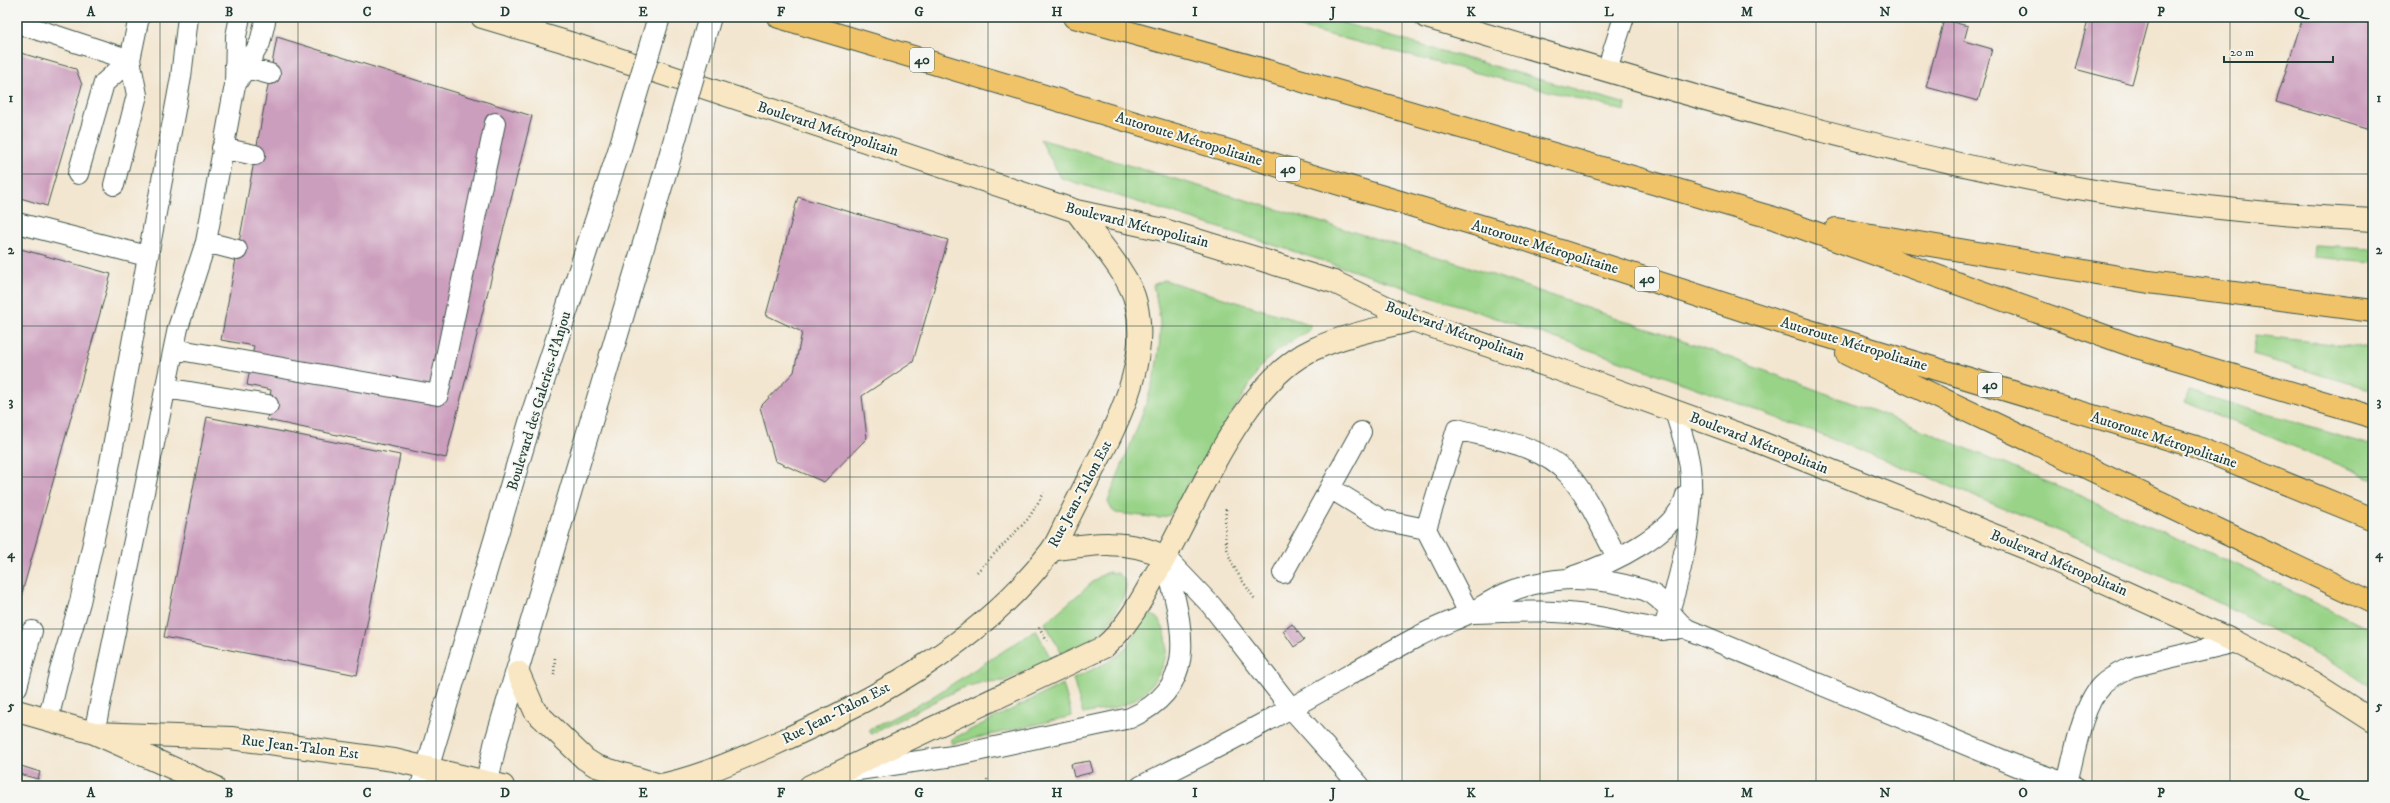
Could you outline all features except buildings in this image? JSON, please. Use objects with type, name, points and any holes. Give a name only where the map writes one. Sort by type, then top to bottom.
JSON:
[{"type":"highway","name":"Autoroute Métropolitaine","points":[[779,17],[1511,235],[1783,323],[2196,447],[2373,519]]},
{"type":"highway","points":[[1074,17],[1274,73],[1777,219],[2133,346],[2373,417]]},
{"type":"highway","points":[[1777,219],[2149,282],[2373,311]]},
{"type":"highway","points":[[1783,323],[2373,603]]},
{"type":"main road","name":"Boulevard Métropolitain","points":[[482,17],[573,44],[1076,211],[1164,230],[1334,282],[1413,320],[1675,412],[1825,468],[2031,550],[2236,642],[2312,682],[2373,721]]},
{"type":"main road","points":[[1426,17],[1822,131],[1955,163],[2072,187],[2206,206],[2373,220]]},
{"type":"main road","name":"Rue Jean-Talon Est","points":[[656,786],[716,768],[789,737],[876,695],[948,649],[986,618],[1008,599],[1052,550],[1122,408],[1135,368],[1139,343],[1140,326],[1132,289],[1076,211]]},
{"type":"main road","points":[[810,786],[842,780],[1104,647],[1121,631],[1165,557],[1226,444],[1262,391],[1276,375],[1313,349],[1413,320]]},
{"type":"main road","points":[[1052,550],[1099,543],[1114,543],[1154,551],[1165,557]]},
{"type":"main road","points":[[518,672],[535,711],[585,759],[596,766],[660,786]]},
{"type":"main road","name":"Rue Jean-Talon Est","points":[[17,711],[94,733],[213,786]]},
{"type":"main road","name":"Rue Jean-Talon Est","points":[[94,733],[231,738],[394,760],[425,776],[492,784]]},
{"type":"street","name":"Boulevard des Galeries-d'Anjou","points":[[425,776],[534,409],[620,148],[659,17]]},
{"type":"street","points":[[492,784],[495,745],[518,672],[710,17]]},
{"type":"lane","points":[[114,185],[137,95],[130,60],[139,17]]},
{"type":"lane","points":[[48,720],[59,674],[80,602],[107,479],[181,78],[188,17]]},
{"type":"lane","points":[[94,733],[178,328],[206,242],[222,148],[240,67],[236,36],[240,17]]},
{"type":"lane","points":[[240,67],[260,43],[266,17]]},
{"type":"lane","points":[[1606,70],[1624,17]]},
{"type":"lane","points":[[17,23],[130,60]]},
{"type":"lane","points":[[78,174],[104,83],[130,60]]},
{"type":"lane","points":[[240,67],[270,74]]},
{"type":"lane","points":[[174,349],[438,396],[496,123]]},
{"type":"lane","points":[[222,148],[255,155]]},
{"type":"lane","points":[[17,223],[147,256]]},
{"type":"lane","points":[[206,242],[238,250]]},
{"type":"lane","points":[[166,388],[268,405]]},
{"type":"lane","points":[[1663,630],[1678,583],[1688,526],[1690,469],[1675,412]]},
{"type":"lane","points":[[1470,613],[1426,529],[1457,429],[1526,448],[1559,466],[1578,488],[1617,557]]},
{"type":"lane","points":[[1283,573],[1361,432]]},
{"type":"lane","points":[[1565,579],[1597,568],[1649,539],[1668,525],[1678,514],[1685,502],[1690,469]]},
{"type":"lane","points":[[1330,488],[1382,520],[1426,529]]},
{"type":"lane","points":[[1165,557],[1189,580],[1224,620],[1291,708],[1360,786]]},
{"type":"lane","points":[[842,780],[1130,718],[1150,708],[1167,692],[1183,655],[1182,634],[1165,557]]},
{"type":"lane","points":[[1141,786],[1206,754],[1420,636],[1470,613],[1492,598],[1511,590],[1547,581],[1565,579],[1600,581],[1645,590],[1661,600],[1686,628],[2022,768],[2070,785],[2089,705],[2101,685],[2115,675],[2131,667],[2236,642]]},
{"type":"lane","points":[[1470,613],[1539,611],[1592,616],[1643,628],[1663,630],[1686,628]]},
{"type":"lane","points":[[17,687],[32,631]]},
{"type":"path","points":[[977,572],[1028,519],[1048,488]]},
{"type":"path","points":[[1228,502],[1224,531],[1227,554],[1256,601]]},
{"type":"green space","points":[[1260,17],[1322,17],[1626,104],[1625,111]]},
{"type":"green space","points":[[1040,139],[1455,262],[1720,354],[1908,424],[2081,496],[2242,567],[2373,631],[2373,688],[2276,632],[2176,583],[2074,538],[1859,450],[1747,407],[1520,326],[1061,178]]},
{"type":"green space","points":[[2314,246],[2373,249],[2373,262],[2313,257]]},
{"type":"green space","points":[[1164,280],[1309,324],[1311,329],[1275,352],[1259,369],[1170,515],[1160,518],[1116,513],[1112,510],[1108,502],[1148,399],[1154,378],[1158,356],[1160,322],[1153,285]]},
{"type":"green space","points":[[2256,335],[2373,349],[2373,390],[2253,355]]},
{"type":"green space","points":[[2189,391],[2373,446],[2373,479],[2185,402]]},
{"type":"green space","points":[[1109,572],[1119,574],[1126,584],[1120,605],[1100,633],[1062,654],[1045,623],[1100,576]]},
{"type":"green space","points":[[1152,615],[1155,616],[1163,627],[1167,647],[1158,676],[1144,692],[1128,703],[1083,714],[1073,679],[1108,662],[1121,653],[1129,644],[1143,620]]},
{"type":"green space","points":[[1036,630],[1051,659],[1004,681],[983,682],[959,689],[871,734],[869,730],[929,699]]},
{"type":"green space","points":[[1063,684],[1072,716],[951,744],[952,739]]}]
